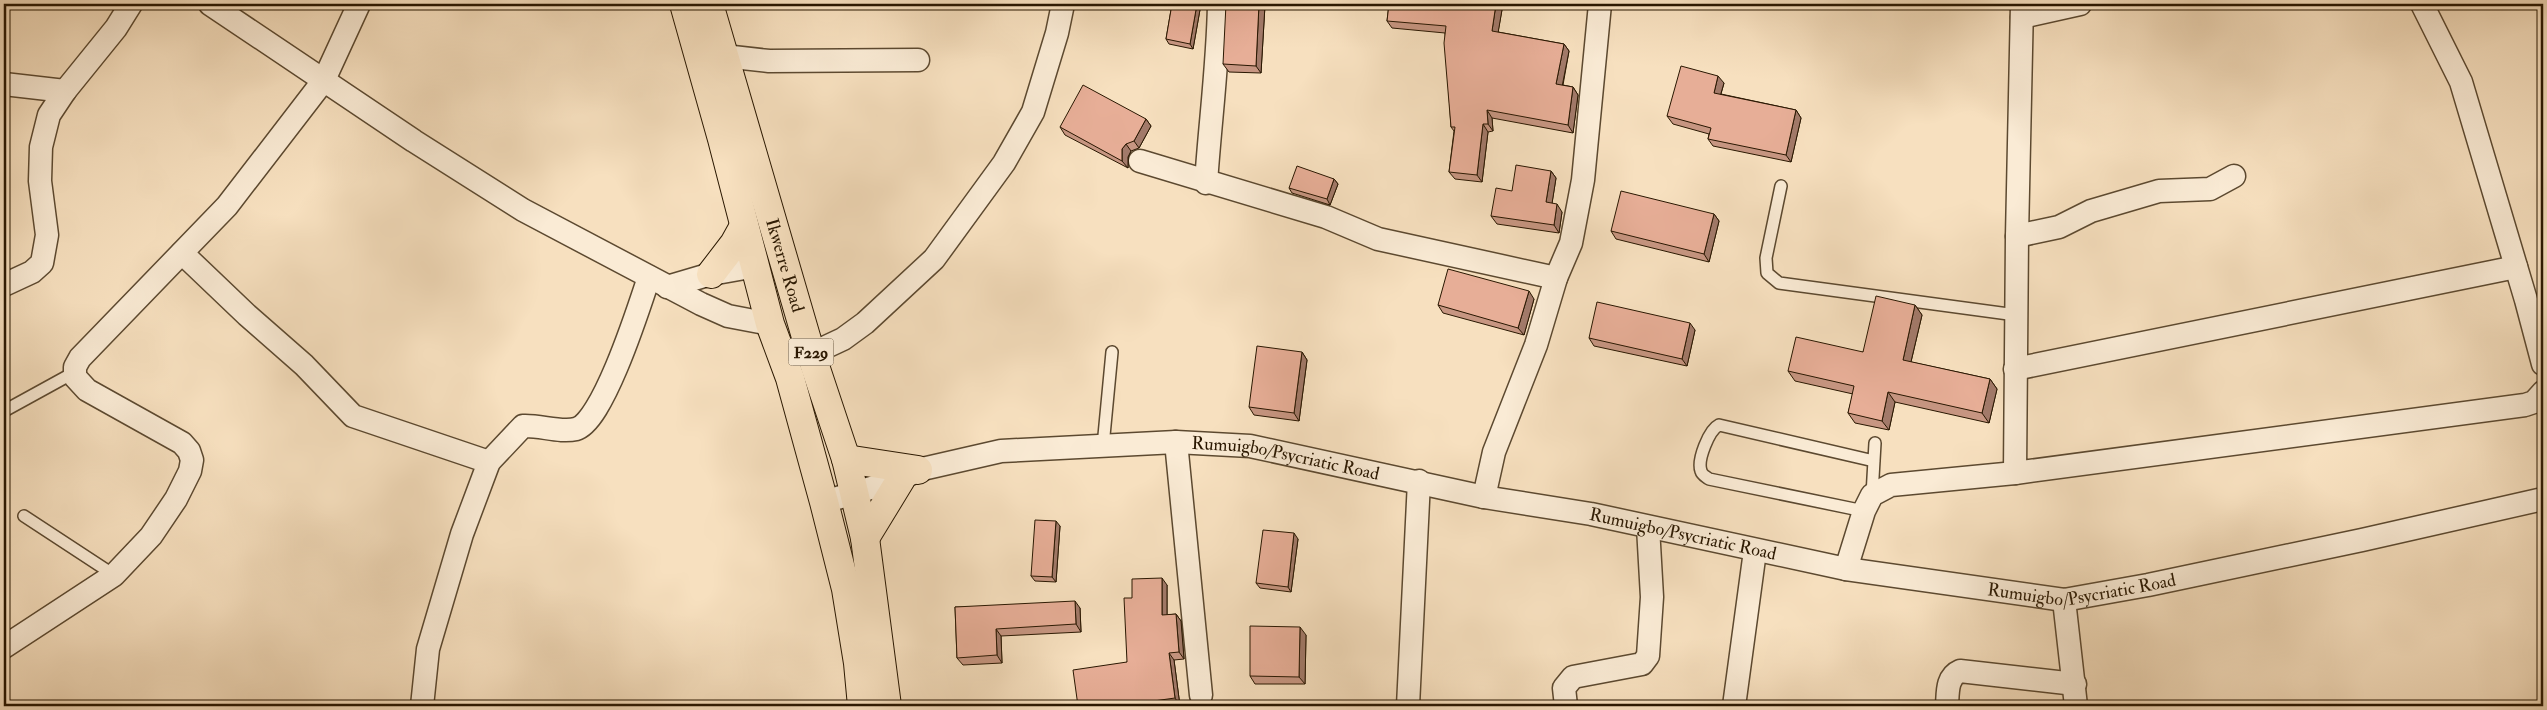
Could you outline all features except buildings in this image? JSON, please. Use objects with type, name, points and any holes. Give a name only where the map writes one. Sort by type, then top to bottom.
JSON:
[{"type":"main road","name":"Ikwerre Road","points":[[684,4],[722,138],[770,324],[790,378],[824,502],[846,589],[862,706]]},
{"type":"main road","name":"Ikwerre Road","points":[[709,4],[811,354],[846,459],[865,538],[887,706]]},
{"type":"main road","points":[[711,274],[734,244],[744,226]]},
{"type":"main road","points":[[846,459],[910,474],[865,538]]},
{"type":"street","points":[[4,285],[32,272],[42,263],[47,235],[40,181],[42,147],[49,115],[65,91],[116,28],[131,4]]},
{"type":"street","points":[[210,4],[414,141],[523,210],[658,282],[728,316],[770,324]]},
{"type":"street","points":[[4,647],[114,575],[151,536],[176,499],[190,471],[192,460],[189,451],[182,443],[87,390],[75,377],[80,358],[227,206],[324,80],[360,4]]},
{"type":"street","points":[[811,354],[843,339],[865,323],[934,259],[1004,163],[1033,112],[1057,33],[1063,4]]},
{"type":"street","points":[[1206,182],[1218,60],[1219,4]]},
{"type":"street","points":[[1484,496],[1494,452],[1536,345],[1556,278],[1571,243],[1583,180],[1600,4]]},
{"type":"street","points":[[2015,474],[2017,236],[2022,10],[2080,4]]},
{"type":"street","points":[[2422,4],[2461,82],[2543,364]]},
{"type":"street","points":[[724,56],[769,61],[918,60]]},
{"type":"street","points":[[4,84],[65,91]]},
{"type":"street","points":[[1140,161],[1326,217],[1378,239],[1556,278]]},
{"type":"street","points":[[2017,236],[2059,227],[2091,211],[2159,191],[2210,190],[2234,176]]},
{"type":"street","points":[[182,253],[246,315],[304,365],[353,416],[489,462]]},
{"type":"street","points":[[658,282],[756,266]]},
{"type":"street","points":[[2016,369],[2516,267]]},
{"type":"street","points":[[422,706],[428,649],[462,534],[489,462],[523,426],[578,428],[587,421],[599,403],[658,282]]},
{"type":"street","points":[[1846,569],[1868,503],[1891,485],[2015,474],[2524,404],[2534,402],[2543,392]]},
{"type":"street","points":[[1176,442],[1201,695]]},
{"type":"street","name":"Rumuigbo/Psycriatic Road","points":[[824,502],[910,474],[1001,451],[1176,442],[1250,446],[1484,496],[1591,514],[1648,528],[1846,569],[2064,600],[2148,585],[2543,499]]},
{"type":"street","points":[[1408,706],[1419,481]]},
{"type":"street","points":[[1566,706],[1564,688],[1573,678],[1642,664],[1648,656],[1652,597],[1648,528]]},
{"type":"street","points":[[1734,706],[1755,551]]},
{"type":"street","points":[[1948,706],[1951,680],[1954,674],[1960,671],[2075,695],[2064,600]]},
{"type":"lane","points":[[1781,186],[1766,258],[1767,273],[1779,283],[2016,315]]},
{"type":"lane","points":[[1103,446],[1112,352]]},
{"type":"lane","points":[[4,411],[75,372]]},
{"type":"lane","points":[[1874,461],[1719,425],[1708,434],[1700,468],[1702,474],[1709,479],[1868,503],[1874,461],[1875,443]]},
{"type":"lane","points":[[24,516],[114,575]]}]
